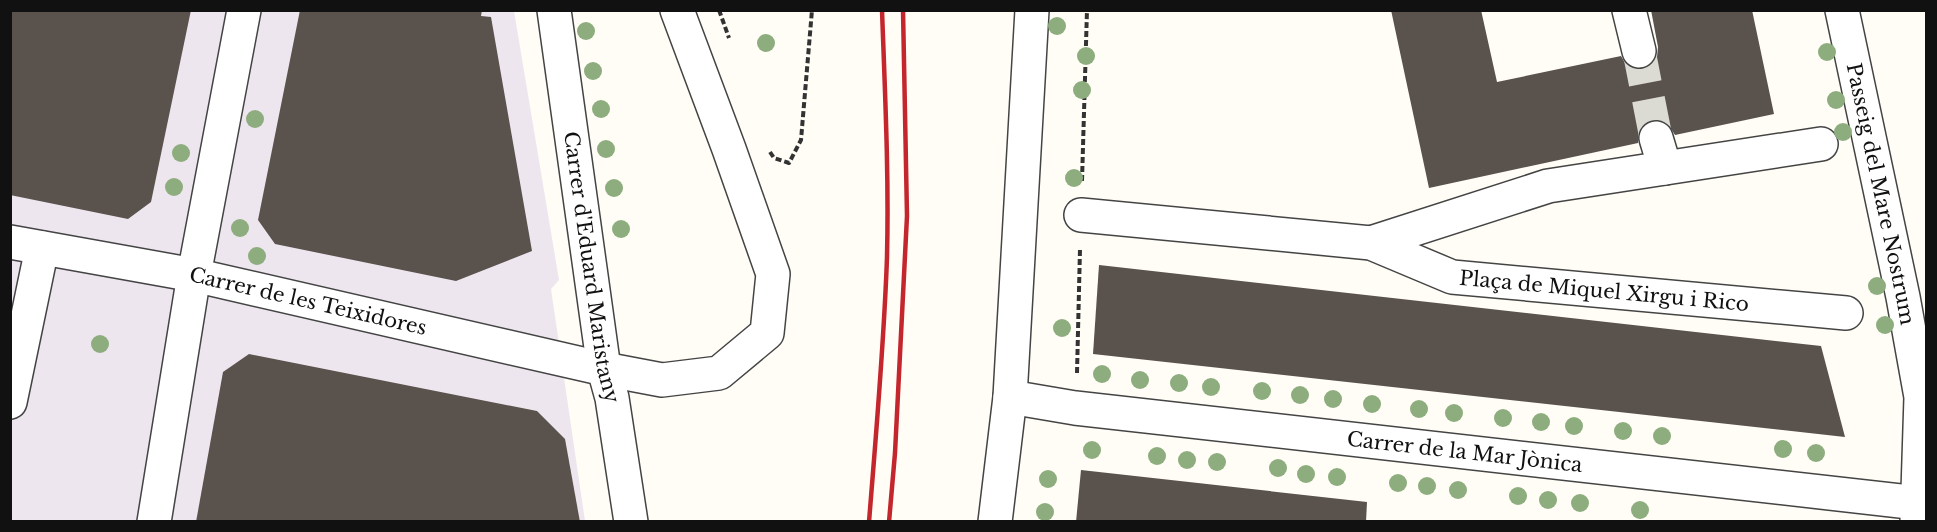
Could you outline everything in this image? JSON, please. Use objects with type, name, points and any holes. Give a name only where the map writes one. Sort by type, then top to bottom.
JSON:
[{"type":"street","points":[[154,522],[194,274],[244,10]]},
{"type":"street","name":"Carrer d'Eduard Maristany","points":[[554,10],[604,369],[612,398],[631,522]]},
{"type":"street","points":[[604,369],[662,380],[719,373],[767,333],[773,274],[729,149],[676,10]]},
{"type":"street","points":[[994,522],[1010,397],[1032,10]]},
{"type":"street","points":[[1629,10],[1639,51]]},
{"type":"street","name":"Passeig del Mare Nostrum","points":[[1842,10],[1903,297],[1921,397],[1917,512]]},
{"type":"street","name":"Plaça de Miquel Xirgu i Rico","points":[[1371,243],[1548,186],[1661,153],[1821,144]]},
{"type":"street","name":"Plaça de Miquel Xirgu i Rico","points":[[1082,215],[1371,243],[1452,277],[1846,313]]},
{"type":"street","name":"Carrer de les Teixidores","points":[[10,242],[194,274],[604,369]]},
{"type":"street","points":[[10,402],[42,248]]},
{"type":"street","name":"Carrer de la Mar Jònica","points":[[1010,397],[1075,408],[1917,512]]},
{"type":"path","points":[[719,10],[730,43]]},
{"type":"path","points":[[768,149],[774,158],[789,163],[801,140],[812,10]]},
{"type":"shaded area","points":[[10,11],[514,11],[559,280],[551,289],[585,521],[11,521]]},
{"type":"building","points":[[10,10],[191,10],[151,202],[128,219],[10,195]]},
{"type":"building","points":[[300,10],[482,10],[481,16],[491,17],[532,251],[456,281],[275,244],[258,220]]},
{"type":"building","points":[[1391,10],[1481,10],[1497,82],[1621,56],[1625,63],[1633,69],[1644,69],[1657,57],[1658,47],[1651,10],[1752,10],[1774,114],[1675,135],[1668,124],[1661,120],[1651,120],[1642,126],[1638,133],[1638,143],[1429,188]]},
{"type":"building","points":[[1099,265],[1821,346],[1845,437],[1093,354]]},
{"type":"building","points":[[249,354],[537,411],[565,439],[580,522],[196,522],[223,372]]},
{"type":"building","points":[[1081,470],[1367,502],[1366,522],[1076,522]]},
{"type":"tunnel","points":[[1639,51],[1656,138]]},
{"type":"railway","points":[[869,522],[887,257],[887,165],[882,10]]},
{"type":"railway","points":[[889,522],[895,453],[907,216],[903,10]]}]
